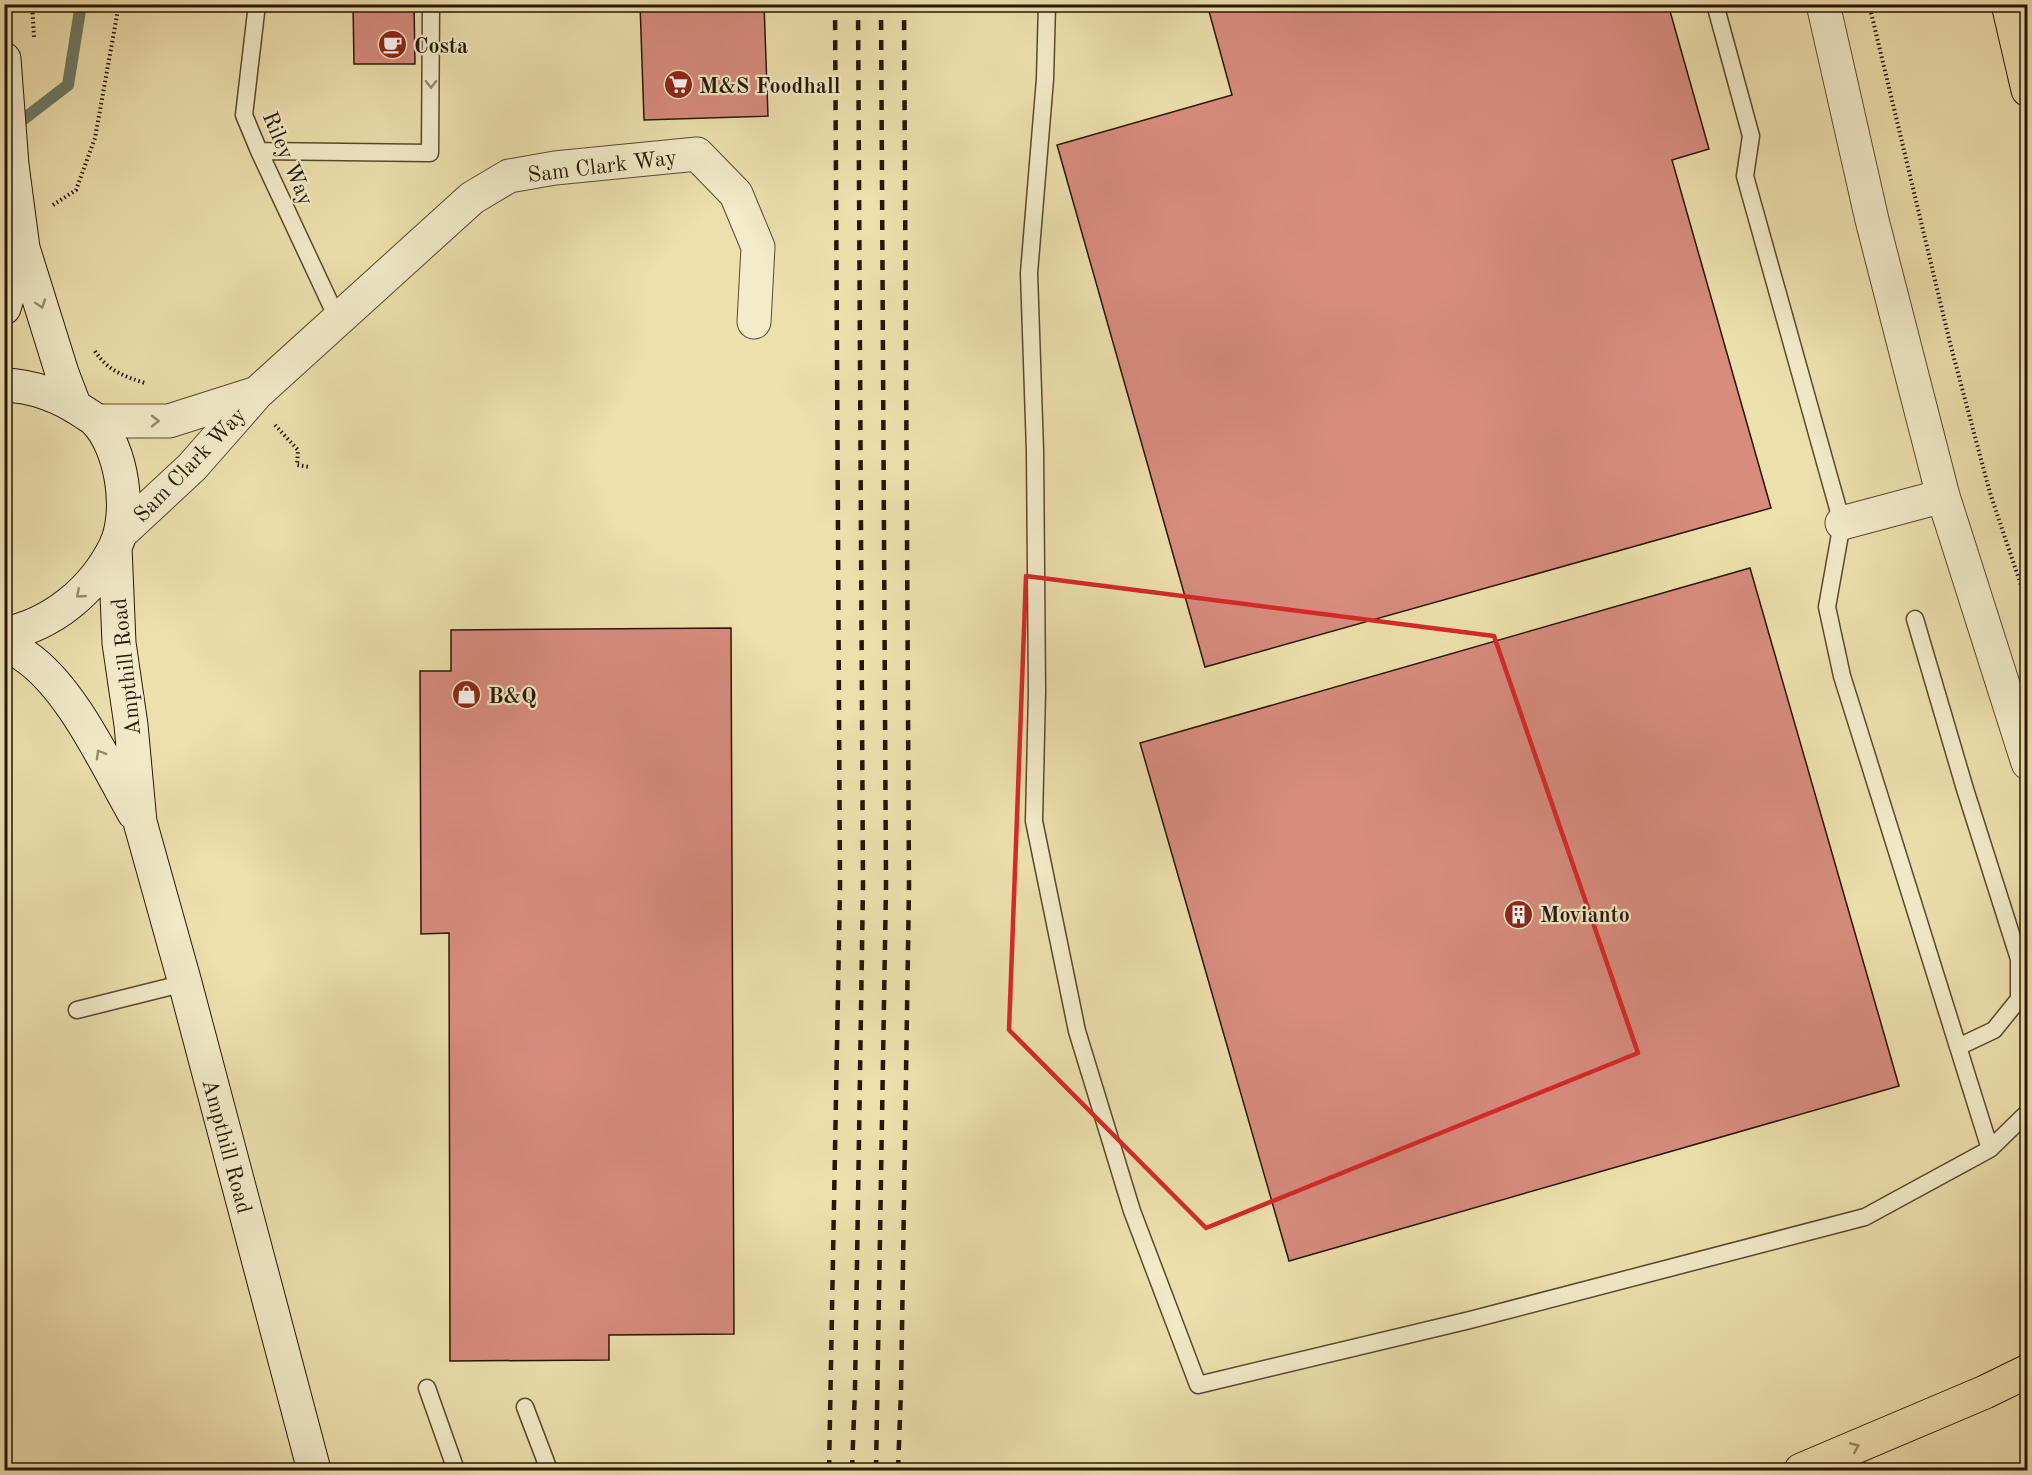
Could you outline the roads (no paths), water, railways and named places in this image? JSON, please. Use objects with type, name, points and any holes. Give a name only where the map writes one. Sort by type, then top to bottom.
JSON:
[{"type":"main road","points":[[1823,4],[1872,220],[1942,496],[2028,762]]},
{"type":"main road","points":[[2008,4],[2028,90]]},
{"type":"main road","points":[[4,58],[12,165],[23,248],[62,374],[86,414]]},
{"type":"main road","name":"Sam Clark Way","points":[[118,540],[192,467],[262,405],[338,320],[472,198],[509,176],[555,168],[697,154],[736,194],[758,247],[754,322]]},
{"type":"main road","points":[[4,308],[23,248]]},
{"type":"main road","points":[[4,385],[45,391],[86,414]]},
{"type":"main road","name":"Sam Clark Way","points":[[86,414],[169,421],[262,405]]},
{"type":"main road","name":"Ampthill Road","points":[[86,414],[110,442],[121,474],[124,506],[118,540],[119,643],[131,725],[140,822],[314,1470]]},
{"type":"main road","points":[[1842,523],[1942,496]]},
{"type":"main road","points":[[4,634],[41,622],[64,608],[89,586],[118,540]]},
{"type":"main road","name":"Ampthill Road","points":[[4,645],[25,656],[47,675],[66,699],[140,822]]},
{"type":"main road","points":[[1801,1470],[1985,1392],[2028,1371]]},
{"type":"lane","name":"Riley Way","points":[[257,4],[244,116],[338,320]]},
{"type":"lane","points":[[259,151],[430,153],[431,4]]},
{"type":"lane","points":[[1047,4],[1045,79],[1029,273],[1035,451],[1037,679],[1034,821],[1077,1031],[1132,1211],[1198,1385],[1470,1320],[1865,1217],[1990,1149],[2028,1113]]},
{"type":"lane","points":[[1715,4],[1751,136],[1745,176],[1842,523],[1827,607],[1842,676],[1990,1149]]},
{"type":"lane","points":[[1915,619],[1965,789],[2019,959],[2019,999],[1994,1030],[1958,1047]]},
{"type":"lane","points":[[77,1010],[185,983]]},
{"type":"lane","points":[[427,1388],[456,1470]]},
{"type":"lane","points":[[525,1407],[549,1470]]},
{"type":"waterway","points":[[12,128],[68,85],[81,4]]},
{"type":"railway","points":[[829,1470],[840,886],[835,4]]},
{"type":"railway","points":[[852,1470],[863,886],[858,4]]},
{"type":"railway","points":[[876,1470],[886,886],[881,4]]},
{"type":"railway","points":[[898,1470],[909,886],[904,4]]},
{"type":"place","name":"Costa","points":[[393,45]]},
{"type":"place","name":"M&S Foodhall","points":[[678,85]]},
{"type":"place","name":"B&Q","points":[[467,695]]},
{"type":"place","name":"Movianto","points":[[1519,914]]}]
